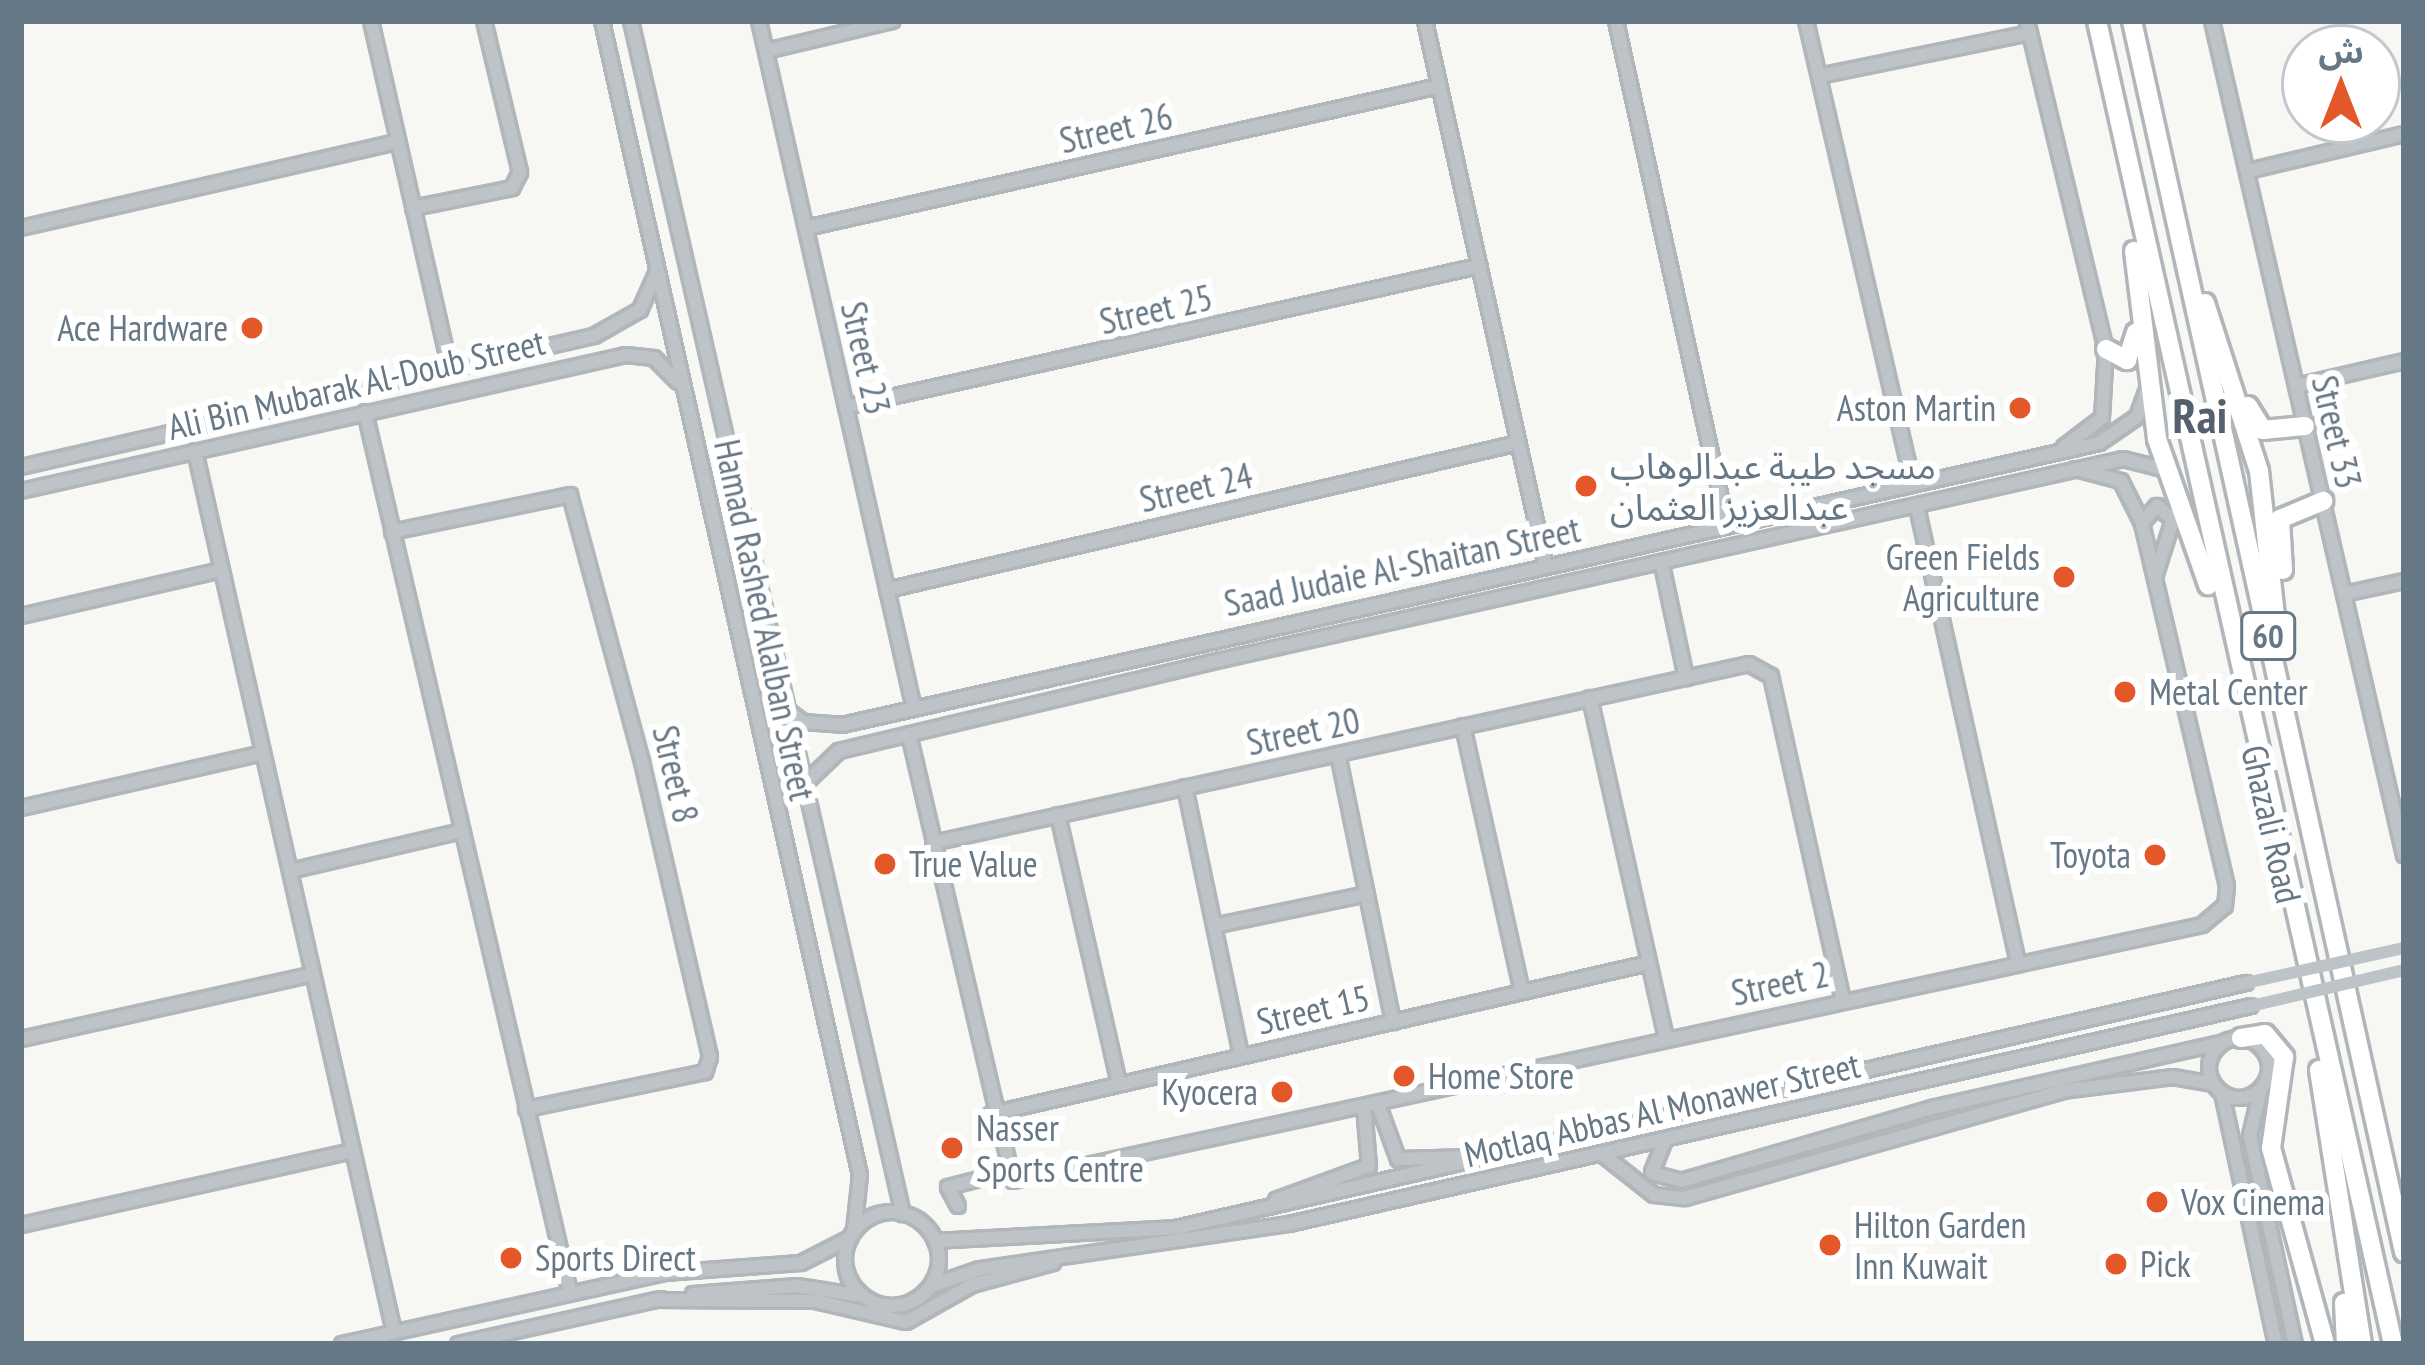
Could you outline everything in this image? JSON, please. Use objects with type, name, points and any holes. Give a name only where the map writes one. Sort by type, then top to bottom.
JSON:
[{"type":"highway","name":"Ghazali Road","points":[[2097,21],[2128,183],[2393,1344]]},
{"type":"highway","name":"Ghazali Road","points":[[2132,21],[2402,1241]]},
{"type":"highway","points":[[2128,183],[2138,303],[2170,471],[2239,675]]},
{"type":"highway","points":[[2180,238],[2259,471],[2275,609]]},
{"type":"highway","points":[[2106,349],[2121,362],[2131,355],[2138,303]]},
{"type":"highway","points":[[2220,347],[2254,424],[2306,426]]},
{"type":"highway","points":[[2275,667],[2280,519],[2323,502]]},
{"type":"highway","points":[[2317,1023],[2341,1238],[2346,1344]]},
{"type":"highway","points":[[2231,1040],[2270,1036],[2284,1057],[2271,1148],[2323,1336]]},
{"type":"highway","points":[[2389,1184],[2404,1205]]},
{"type":"highway","points":[[2341,1238],[2362,1344]]},
{"type":"street","points":[[371,21],[450,369]]},
{"type":"street","points":[[413,208],[512,188],[520,172],[484,21]]},
{"type":"street","name":"Hamad Rashed Alalban Street","points":[[602,21],[860,1175],[852,1234]]},
{"type":"street","name":"Hamad Rashed Alalban Street","points":[[631,21],[798,790],[888,1176],[903,1214]]},
{"type":"street","name":"Street 23","points":[[759,21],[914,709]]},
{"type":"street","points":[[766,51],[892,21]]},
{"type":"street","points":[[1425,21],[1546,567]]},
{"type":"street","points":[[1616,21],[1727,526]]},
{"type":"street","points":[[1806,21],[1913,484]]},
{"type":"street","name":"Street 33","points":[[2212,21],[2404,855]]},
{"type":"street","points":[[1819,76],[2028,27],[2106,349],[2102,418],[2056,452]]},
{"type":"street","name":"Street 26","points":[[806,228],[1439,86]]},
{"type":"street","points":[[620,102],[648,97]]},
{"type":"street","points":[[626,124],[654,121]]},
{"type":"street","points":[[2248,171],[2404,134]]},
{"type":"street","points":[[21,228],[398,142]]},
{"type":"street","name":"Street 25","points":[[846,407],[1479,266]]},
{"type":"street","name":"Ali Bin Mubarak Al-Doub Street","points":[[21,467],[594,336],[640,310],[658,268]]},
{"type":"street","points":[[594,336],[601,360]]},
{"type":"street","name":"Ali Bin Mubarak Al-Doub Street","points":[[21,491],[601,360],[654,358],[686,397]]},
{"type":"street","points":[[2296,386],[2404,361]]},
{"type":"street","name":"Saad Judaie Al-Shaitan Street","points":[[779,704],[813,725],[852,723],[1216,637],[2056,452],[2124,429],[2150,380]]},
{"type":"street","points":[[365,412],[570,1292]]},
{"type":"street","name":"Street 24","points":[[887,590],[1518,442]]},
{"type":"street","points":[[195,451],[394,1332]]},
{"type":"street","name":"Saad Judaie Al-Shaitan Street","points":[[798,790],[822,761],[857,746],[1221,660],[2077,470],[2138,458],[2170,471]]},
{"type":"street","points":[[1995,465],[1987,476],[1999,489]]},
{"type":"street","name":"Street 2","points":[[958,1206],[948,1187],[1371,1105],[2202,925],[2225,906],[2142,523],[2121,481],[2077,470]]},
{"type":"street","points":[[1941,478],[1955,489],[1945,501]]},
{"type":"street","name":"Street 8","points":[[392,532],[570,495],[648,784],[705,1072],[526,1109]]},
{"type":"street","name":"Street 2","points":[[2142,523],[2157,506],[2173,520],[2155,578]]},
{"type":"street","points":[[1917,507],[2018,963]]},
{"type":"street","points":[[714,538],[740,532]]},
{"type":"street","points":[[1663,565],[1686,678]]},
{"type":"street","points":[[21,616],[222,570]]},
{"type":"street","points":[[722,573],[749,571]]},
{"type":"street","points":[[2344,594],[2404,581]]},
{"type":"street","points":[[1256,629],[1249,641],[1260,652]]},
{"type":"street","points":[[1216,637],[1221,660]]},
{"type":"street","name":"Street 20","points":[[932,843],[1749,664],[1772,676],[1844,1000]]},
{"type":"street","points":[[1590,698],[1666,1039]]},
{"type":"street","points":[[852,723],[857,746]]},
{"type":"street","points":[[1463,726],[1522,992]]},
{"type":"street","points":[[909,734],[991,1114],[1010,1176]]},
{"type":"street","points":[[21,808],[263,754]]},
{"type":"street","points":[[1338,754],[1394,1022]]},
{"type":"street","points":[[1185,787],[1240,1056]]},
{"type":"street","points":[[1058,815],[1119,1084]]},
{"type":"street","points":[[290,871],[462,831]]},
{"type":"street","points":[[1214,926],[1367,894]]},
{"type":"street","name":"Motlaq Abbas Al Monawer Street","points":[[935,1241],[1107,1236],[1260,1210],[2404,948]]},
{"type":"street","name":"Street 15","points":[[991,1114],[1649,962]]},
{"type":"street","name":"Motlaq Abbas Al Monawer Street","points":[[931,1286],[1062,1259],[1169,1247],[1602,1154],[2404,970]]},
{"type":"street","points":[[21,1039],[313,974]]},
{"type":"street","points":[[821,1012],[827,998],[847,999]]},
{"type":"street","points":[[1670,1136],[1653,1150],[1652,1173],[1682,1181],[2231,1040],[2267,1057],[2250,1136],[2295,1344]]},
{"type":"street","points":[[2231,1040],[2218,1088],[2276,1344]]},
{"type":"street","points":[[1602,1154],[1654,1195],[1731,1188],[1933,1116],[2094,1086],[2261,1089]]},
{"type":"street","points":[[1371,1105],[1398,1160],[1488,1158]]},
{"type":"street","points":[[1260,1210],[1369,1166],[1371,1105]]},
{"type":"street","points":[[21,1225],[353,1151]]},
{"type":"street","points":[[1725,1170],[1731,1188]]},
{"type":"street","points":[[860,1175],[872,1187],[888,1176]]},
{"type":"street","points":[[342,1344],[570,1292],[801,1263],[852,1234],[903,1214],[935,1241],[931,1286],[891,1307],[862,1296],[797,1286],[656,1300],[458,1344]]},
{"type":"street","points":[[852,1234],[845,1269],[862,1296]]},
{"type":"street","points":[[656,1300],[815,1301],[906,1322],[972,1285],[1062,1259]]},
{"type":"place","name":"Ace Hardware","points":[[252,328]]},
{"type":"place","name":"Aston Martin","points":[[2020,408]]},
{"type":"place","name":"مسجد طيبة عبدالوهاب عبدالعزيز العثمان","points":[[1586,486]]},
{"type":"place","name":"Green Fields Agriculture","points":[[2064,577]]},
{"type":"place","name":"Metal Center","points":[[2125,692]]},
{"type":"place","name":"Toyota","points":[[2155,855]]},
{"type":"place","name":"True Value","points":[[885,864]]},
{"type":"place","name":"Home Store","points":[[1404,1076]]},
{"type":"place","name":"Kyocera","points":[[1282,1092]]},
{"type":"place","name":"Nasser Sports Centre","points":[[952,1148]]},
{"type":"place","name":"Vox Cinema","points":[[2157,1202]]},
{"type":"place","name":"Hilton Garden Inn Kuwait","points":[[1830,1245]]},
{"type":"place","name":"Sports Direct","points":[[511,1258]]},
{"type":"place","name":"Pick","points":[[2116,1264]]},
{"type":"district","name":"Rai","points":[[2200,416]]}]
